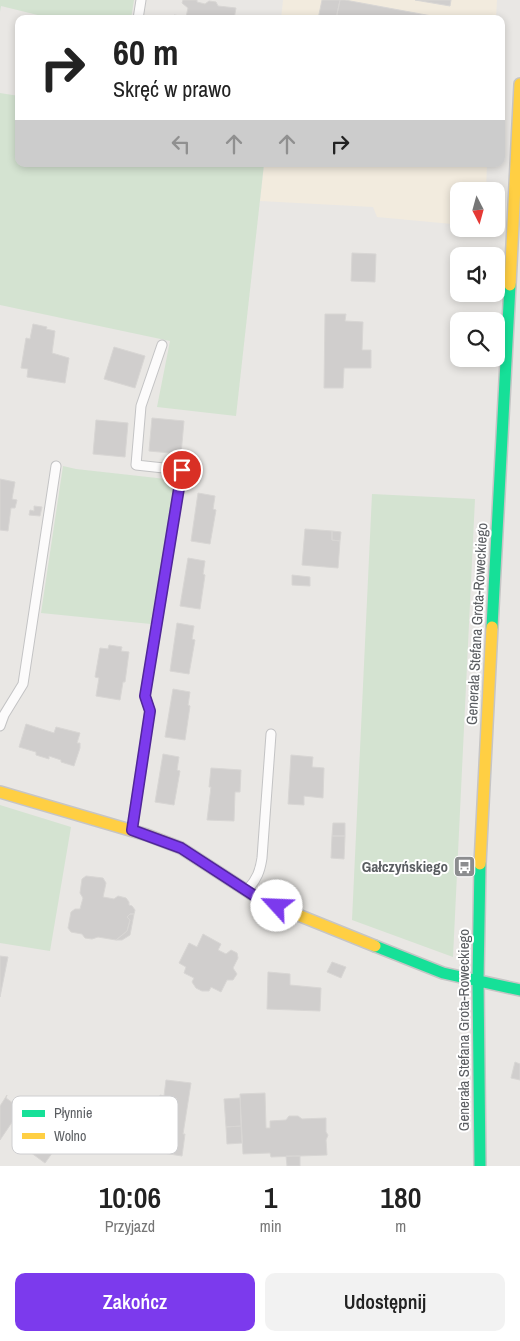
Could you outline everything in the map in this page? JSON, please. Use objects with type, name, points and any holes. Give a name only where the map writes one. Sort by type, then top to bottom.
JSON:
[{"type":"street","name":"Generała Stefana Grota-Roweckiego","points":[[480,1166],[478,979],[483,790],[520,84]]},
{"type":"street","points":[[0,792],[132,830],[181,848],[261,900],[443,973],[478,979],[520,990]]},
{"type":"lane","points":[[139,15],[141,0]]},
{"type":"lane","points":[[132,830],[150,711],[145,696],[182,470],[136,465],[141,406],[162,345]]},
{"type":"lane","points":[[0,726],[4,715],[23,684],[56,466]]},
{"type":"lane","points":[[246,891],[260,872],[271,734]]},
{"type":"shaded area","points":[[283,0],[497,0],[496,15],[281,15]]},
{"type":"shaded area","points":[[264,167],[487,167],[486,182],[450,182],[450,224],[377,217],[373,207],[260,201]]},
{"type":"green space","points":[[0,0],[134,0],[132,15],[38,15],[1,6],[0,12]]},
{"type":"green space","points":[[0,93],[15,95],[15,167],[264,167],[236,416],[157,407],[170,341],[0,305]]},
{"type":"green space","points":[[63,466],[175,480],[151,624],[41,613]]},
{"type":"green space","points":[[372,494],[475,499],[453,957],[352,920]]},
{"type":"green space","points":[[0,805],[71,827],[50,951],[0,943]]},
{"type":"building","points":[[183,0],[197,0],[197,2],[205,4],[209,1],[216,2],[218,6],[236,8],[235,15],[186,15],[188,8],[182,3]]},
{"type":"building","points":[[322,0],[340,0],[337,15],[319,15]]},
{"type":"building","points":[[340,0],[345,0],[426,15],[337,15]]},
{"type":"building","points":[[415,0],[451,0],[450,6]]},
{"type":"building","points":[[352,253],[376,254],[375,282],[351,281]]},
{"type":"building","points":[[325,314],[346,314],[345,321],[363,322],[362,350],[371,350],[371,368],[344,368],[343,388],[324,388]]},
{"type":"building","points":[[33,324],[55,331],[52,353],[69,358],[65,383],[27,377],[28,369],[21,368],[26,338],[30,339]]},
{"type":"building","points":[[114,347],[145,356],[135,388],[104,379]]},
{"type":"building","points":[[152,418],[184,421],[181,454],[149,451]]},
{"type":"building","points":[[96,420],[128,423],[125,457],[93,454]]},
{"type":"building","points":[[0,479],[15,482],[12,499],[17,500],[15,508],[11,508],[8,531],[0,530]]},
{"type":"building","points":[[198,493],[215,496],[213,509],[216,510],[210,544],[191,541]]},
{"type":"building","points":[[34,506],[42,507],[40,516],[29,515],[30,510],[34,511]]},
{"type":"building","points":[[305,529],[332,531],[332,540],[340,541],[338,568],[302,565]]},
{"type":"building","points":[[332,531],[341,532],[340,541],[332,540]]},
{"type":"building","points":[[188,558],[205,561],[200,609],[180,606]]},
{"type":"building","points":[[292,575],[310,577],[310,586],[292,585]]},
{"type":"building","points":[[177,623],[194,626],[192,639],[195,640],[189,674],[170,671]]},
{"type":"building","points":[[109,645],[122,647],[121,651],[129,652],[125,682],[123,682],[120,700],[96,696],[99,678],[95,677],[100,648],[108,649]]},
{"type":"building","points":[[173,689],[190,692],[185,740],[165,737]]},
{"type":"building","points":[[26,724],[54,733],[56,727],[80,733],[77,743],[80,743],[80,748],[74,766],[49,756],[49,759],[36,755],[36,752],[19,747]]},
{"type":"building","points":[[163,754],[179,757],[177,770],[180,771],[174,805],[155,802]]},
{"type":"building","points":[[291,755],[313,757],[312,767],[324,768],[323,798],[304,796],[304,805],[288,804]]},
{"type":"building","points":[[211,768],[241,770],[240,792],[235,792],[234,821],[207,820]]},
{"type":"building","points":[[333,823],[345,823],[345,836],[332,836]]},
{"type":"building","points":[[332,836],[345,836],[344,859],[331,858]]},
{"type":"building","points":[[86,876],[103,878],[106,883],[103,897],[114,899],[118,896],[126,898],[129,905],[135,910],[134,914],[130,914],[127,917],[130,920],[127,931],[116,940],[98,937],[92,939],[85,938],[82,934],[71,932],[68,928],[71,912],[75,909],[80,909],[83,898],[80,893],[82,879]]},
{"type":"building","points":[[130,914],[134,914],[130,935],[122,940],[116,940],[127,931],[130,920],[127,917]]},
{"type":"building","points":[[203,934],[221,944],[218,950],[226,954],[231,950],[237,953],[238,958],[233,968],[237,974],[233,980],[227,980],[221,992],[211,987],[209,991],[202,991],[196,988],[192,982],[194,978],[184,973],[186,967],[179,963],[189,943],[197,947]]},
{"type":"building","points":[[0,956],[8,957],[0,997]]},
{"type":"building","points":[[332,962],[346,967],[341,978],[327,972]]},
{"type":"building","points":[[268,972],[290,974],[290,985],[321,988],[320,1011],[267,1009]]},
{"type":"building","points":[[515,1062],[520,1064],[520,1080],[511,1078]]},
{"type":"building","points":[[166,1080],[191,1083],[183,1134],[185,1134],[182,1156],[169,1154],[178,1154],[178,1096],[164,1096]]},
{"type":"building","points":[[265,1093],[266,1128],[270,1128],[270,1121],[286,1120],[289,1116],[298,1116],[302,1119],[326,1118],[326,1132],[328,1135],[326,1140],[327,1155],[271,1157],[270,1153],[243,1154],[240,1094]]},
{"type":"building","points":[[7,1095],[6,1098],[12,1102],[12,1122],[0,1140],[0,1106]]},
{"type":"building","points":[[240,1098],[241,1126],[226,1127],[224,1099]]},
{"type":"building","points":[[241,1126],[242,1143],[227,1144],[226,1127]]},
{"type":"building","points":[[33,1154],[51,1154],[45,1163]]},
{"type":"building","points":[[286,1156],[300,1156],[300,1166],[287,1166]]},
{"type":"traffic: fast","points":[[492,627],[510,285]]},
{"type":"traffic: fast","points":[[480,864],[478,979],[480,1166]]},
{"type":"traffic: fast","points":[[375,946],[443,973],[520,990]]},
{"type":"traffic: slow","points":[[510,285],[520,84]]},
{"type":"traffic: slow","points":[[480,864],[492,627]]},
{"type":"traffic: slow","points":[[0,792],[147,835],[181,848],[261,900],[375,946]]},
{"type":"place","name":"Gałczyńskiego","points":[[464,867]]},
{"type":"route","points":[[182,470],[145,696],[150,711],[132,830],[181,848],[261,900],[277,906]]}]
